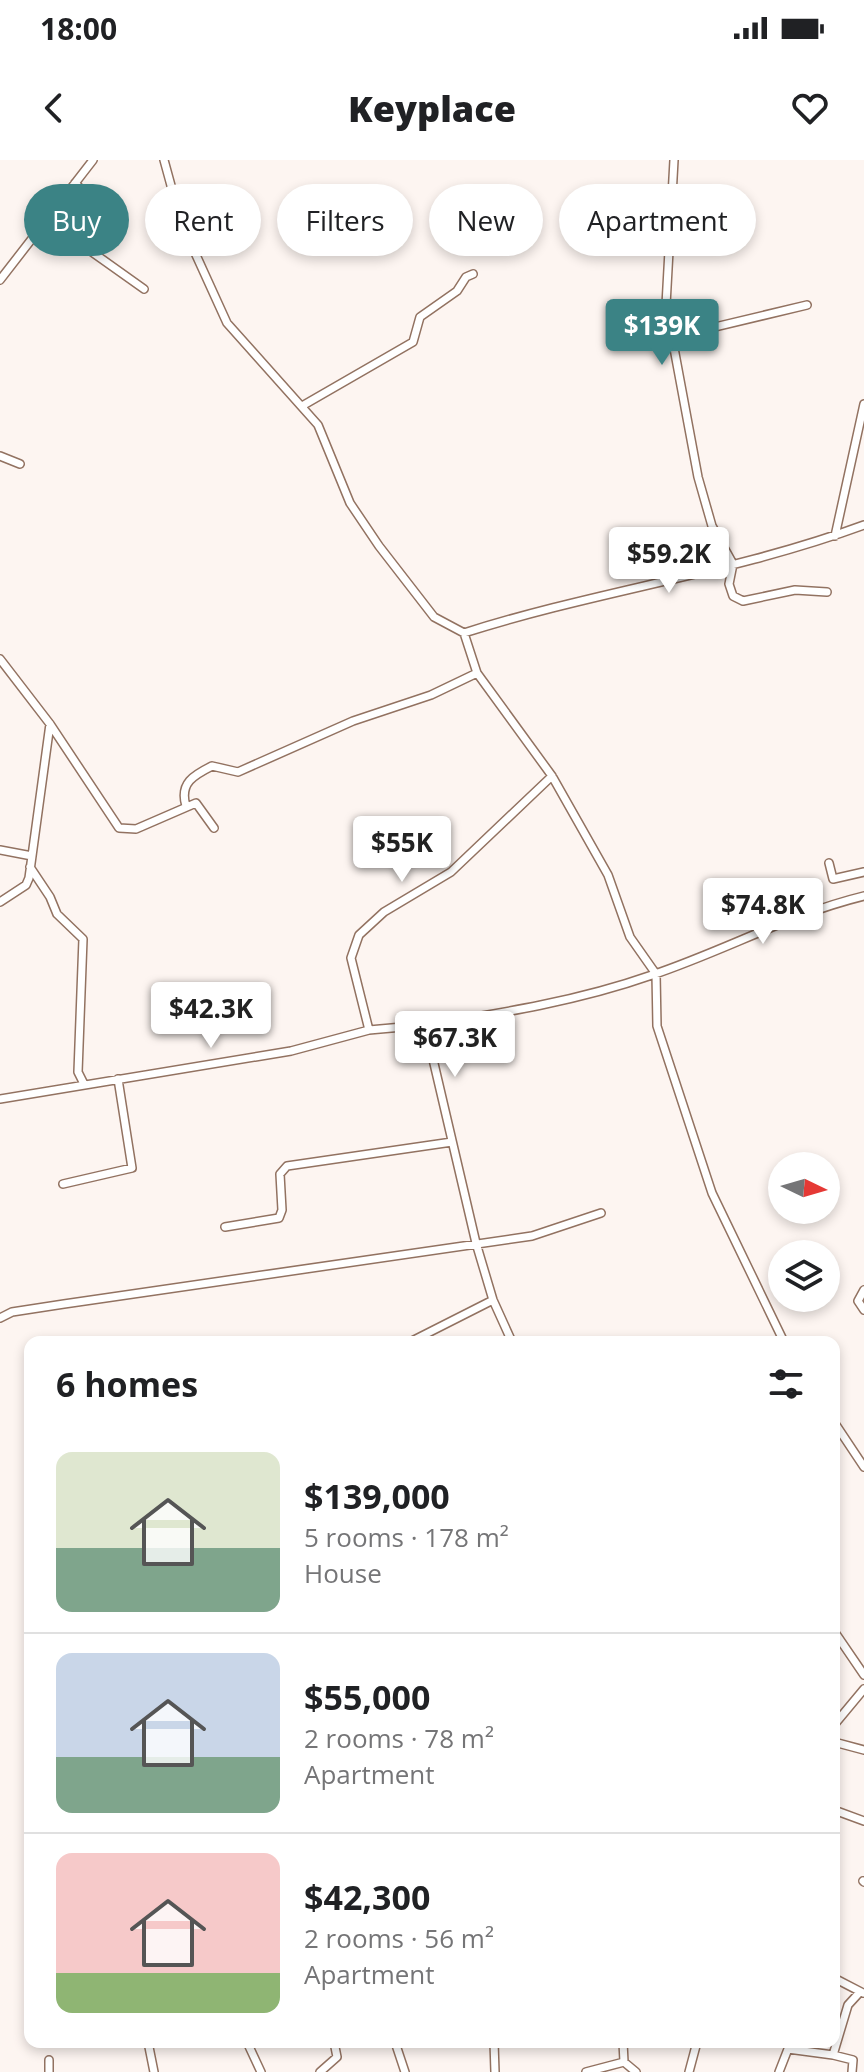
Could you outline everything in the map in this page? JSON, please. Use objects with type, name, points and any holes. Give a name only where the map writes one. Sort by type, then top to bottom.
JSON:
[{"type":"street","points":[[75,183],[93,160]]},
{"type":"street","points":[[164,160],[181,222],[227,323],[318,425],[350,503],[379,546],[434,617],[464,633],[477,673],[552,776],[608,875],[630,937],[656,974],[657,1026],[712,1193],[781,1336]]},
{"type":"street","points":[[674,160],[666,305],[698,477],[712,526],[733,564],[729,584],[737,601],[795,590],[827,592]]},
{"type":"street","points":[[0,280],[24,249]]},
{"type":"street","points":[[98,256],[144,289]]},
{"type":"street","points":[[302,406],[413,342],[420,317],[457,291],[466,277],[473,274]]},
{"type":"street","points":[[673,337],[807,305]]},
{"type":"street","points":[[835,536],[864,404]]},
{"type":"street","points":[[0,456],[20,464]]},
{"type":"street","points":[[464,633],[515,617],[733,564],[864,525]]},
{"type":"street","points":[[0,659],[50,724],[123,830],[136,829],[196,803],[201,805],[214,828]]},
{"type":"street","points":[[186,806],[184,793],[189,780],[212,766],[238,772],[353,721],[431,695],[477,673]]},
{"type":"street","points":[[0,902],[26,885],[50,724]]},
{"type":"street","points":[[369,1030],[351,958],[359,935],[384,912],[451,872],[552,776]]},
{"type":"street","points":[[0,850],[32,856]]},
{"type":"street","points":[[829,863],[833,879],[864,872]]},
{"type":"street","points":[[30,867],[57,914],[83,939],[78,1072],[84,1084]]},
{"type":"street","points":[[0,1099],[291,1051],[369,1030],[425,1025],[574,1000],[656,974],[785,921],[864,896]]},
{"type":"street","points":[[425,1025],[476,1243],[493,1300],[509,1336]]},
{"type":"street","points":[[63,1184],[132,1168],[118,1079]]},
{"type":"street","points":[[225,1227],[279,1218],[282,1210],[280,1174],[287,1166],[452,1142]]},
{"type":"street","points":[[0,1318],[12,1312],[532,1236],[601,1213]]},
{"type":"street","points":[[864,1290],[858,1301],[864,1310]]},
{"type":"street","points":[[422,1336],[493,1300]]},
{"type":"street","points":[[840,1431],[864,1467]]},
{"type":"street","points":[[840,1640],[864,1675]]},
{"type":"street","points":[[840,1718],[864,1689]]},
{"type":"street","points":[[840,1744],[864,1750]]},
{"type":"street","points":[[840,1812],[864,1821]]},
{"type":"street","points":[[840,1980],[862,1993],[848,2005],[840,2032]]},
{"type":"street","points":[[149,2048],[154,2072]]},
{"type":"street","points":[[250,2048],[261,2072]]},
{"type":"street","points":[[320,2072],[337,2057],[335,2048]]},
{"type":"street","points":[[397,2048],[405,2072]]},
{"type":"street","points":[[494,2048],[495,2072]]},
{"type":"street","points":[[623,2048],[624,2062],[636,2072]]},
{"type":"street","points":[[689,2072],[695,2048]]},
{"type":"street","points":[[833,2055],[835,2048]]},
{"type":"street","points":[[779,2072],[788,2049],[853,2060],[852,2072]]},
{"type":"street","points":[[49,2060],[49,2072]]},
{"type":"street","points":[[586,2072],[624,2062]]}]
